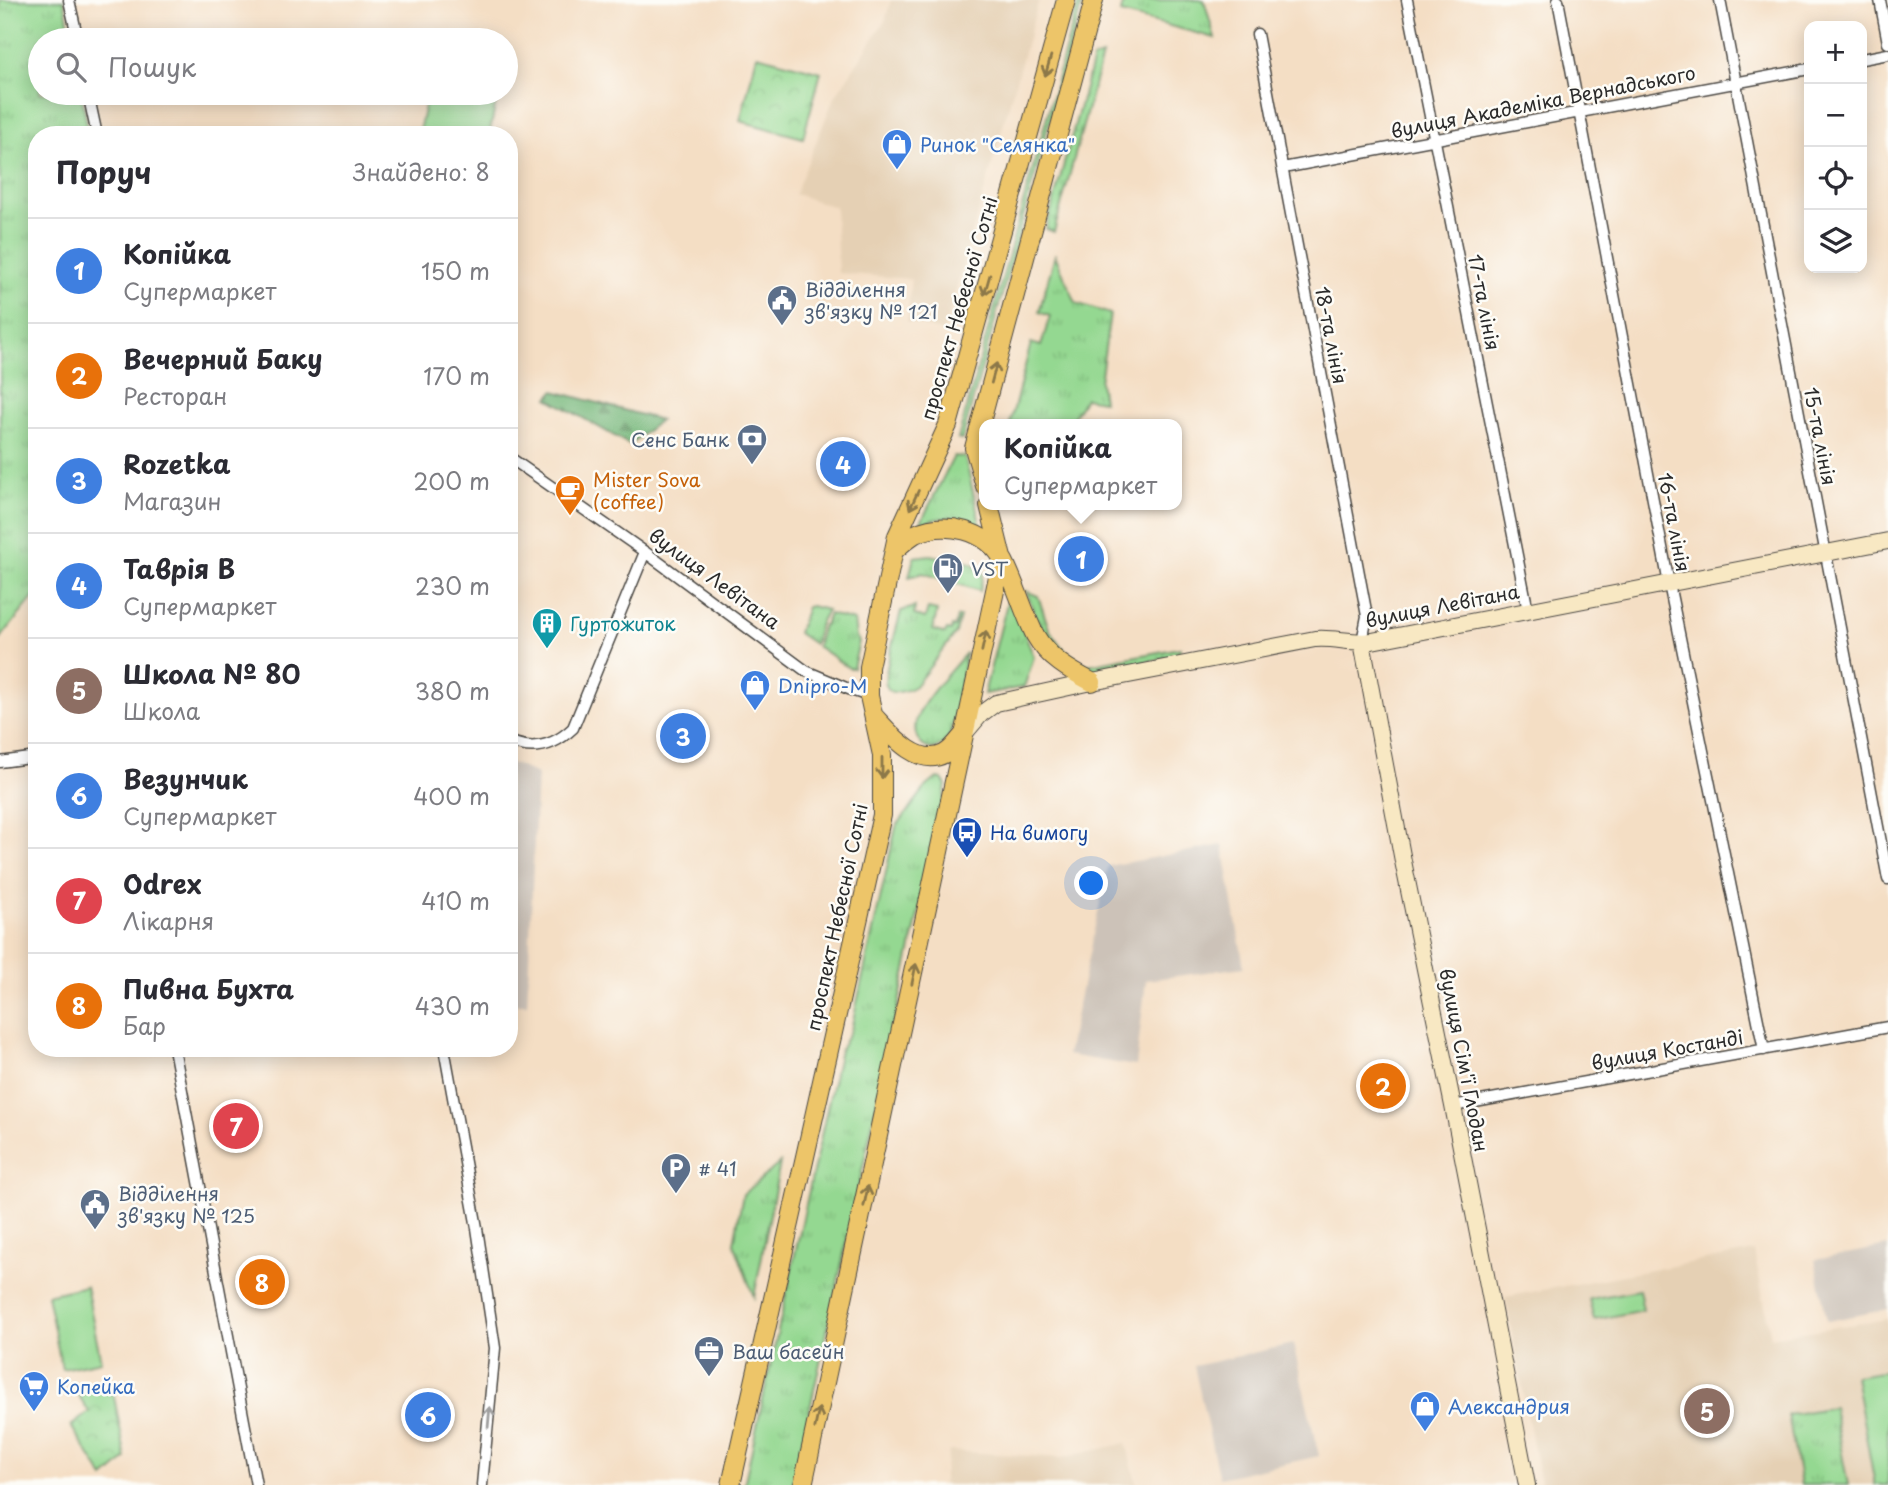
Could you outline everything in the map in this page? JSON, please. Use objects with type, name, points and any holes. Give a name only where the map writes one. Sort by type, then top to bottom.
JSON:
[{"type":"main road","name":"проспект Небесної Сотні","points":[[731,1485],[882,816],[882,755],[869,696],[869,667],[897,536],[948,425],[1066,0]]},
{"type":"main road","points":[[982,419],[1094,0]]},
{"type":"main road","points":[[979,429],[974,448],[979,465]]},
{"type":"main road","points":[[990,510],[1002,558],[1036,636],[1051,656],[1066,669],[1092,682]]},
{"type":"main road","points":[[894,551],[914,535],[938,527],[962,529],[977,536],[985,540],[1002,558]]},
{"type":"main road","name":"вулиця Левітана","points":[[874,716],[899,743],[919,754],[943,754],[952,748],[981,714],[996,703],[1315,639],[1362,642],[1888,541]]},
{"type":"main road","points":[[803,1485],[1002,558]]},
{"type":"main road","name":"вулиця Сім'ї Глодан","points":[[1362,642],[1527,1485]]},
{"type":"street","points":[[69,0],[75,28]]},
{"type":"street","name":"17-та лінія","points":[[1407,0],[1528,611]]},
{"type":"street","name":"16-та лінія","points":[[1558,0],[1669,584],[1764,1049]]},
{"type":"street","name":"15-та лінія","points":[[1720,0],[1888,879]]},
{"type":"street","points":[[1880,0],[1888,43]]},
{"type":"street","name":"18-та лінія","points":[[1257,34],[1367,617],[1362,642]]},
{"type":"street","points":[[1867,58],[1888,54]]},
{"type":"street","name":"вулиця Академіка Вернадського","points":[[1283,168],[1804,70]]},
{"type":"street","points":[[91,105],[95,126]]},
{"type":"street","name":"вулиця Левітана","points":[[518,463],[645,552],[806,671],[869,696]]},
{"type":"street","points":[[518,744],[534,747],[549,745],[573,729],[645,552]]},
{"type":"street","points":[[0,762],[28,758]]},
{"type":"street","name":"вулиця Костанді","points":[[1453,1107],[1888,1027]]},
{"type":"street","points":[[176,1057],[256,1485]]},
{"type":"street","points":[[446,1057],[477,1228],[495,1348],[482,1485]]},
{"type":"shaded area","name":"Ринок \"Селянка\"","points":[[891,0],[1039,0],[944,332],[907,322],[911,279],[838,273],[835,207],[795,194],[834,98],[885,21]]},
{"type":"shaded area","points":[[518,766],[537,774],[527,1004],[518,1004]]},
{"type":"shaded area","points":[[1223,845],[1244,967],[1146,980],[1136,1066],[1067,1055],[1108,866]]},
{"type":"shaded area","points":[[1888,1246],[1888,1309],[1827,1321],[1815,1260]]},
{"type":"shaded area","points":[[1754,1251],[1771,1337],[1888,1319],[1888,1485],[1541,1485],[1505,1297]]},
{"type":"shaded area","points":[[1293,1344],[1319,1456],[1219,1478],[1194,1366]]},
{"type":"shaded area","points":[[1126,1443],[1137,1485],[942,1485],[949,1451],[1062,1458]]},
{"type":"green space","points":[[0,0],[64,0],[70,28],[28,28],[28,105],[83,105],[87,126],[28,126],[28,604],[0,639]]},
{"type":"green space","points":[[1079,0],[1083,0],[962,440],[958,439]]},
{"type":"green space","points":[[1124,0],[1204,0],[1215,38],[1121,13]]},
{"type":"green space","points":[[757,55],[821,72],[803,138],[740,121]]},
{"type":"green space","points":[[1102,56],[1054,232],[1046,229],[1093,59]]},
{"type":"green space","points":[[425,105],[495,105],[491,126],[420,126]]},
{"type":"green space","points":[[1055,255],[1076,303],[1110,314],[1100,382],[1103,401],[1085,398],[1072,419],[1011,419],[1031,343],[1041,346],[1050,316],[1039,312]]},
{"type":"green space","points":[[554,391],[660,420],[630,445],[548,398]]},
{"type":"green space","points":[[954,456],[965,457],[981,528],[951,518],[920,524]]},
{"type":"green space","points":[[930,555],[971,563],[983,572],[980,591],[923,573],[909,577],[914,557]]},
{"type":"green space","points":[[1026,591],[1038,596],[1049,629],[1061,646],[1088,665],[1180,648],[1181,655],[1091,672],[1078,667],[1066,660],[1049,641]]},
{"type":"green space","points":[[1009,595],[1034,657],[1024,687],[984,694]]},
{"type":"green space","points":[[807,607],[827,610],[814,644],[798,633]]},
{"type":"green space","points":[[915,607],[914,615],[925,618],[928,609],[937,611],[933,630],[945,634],[947,630],[951,631],[952,626],[955,627],[957,617],[960,617],[956,633],[915,686],[904,691],[891,692],[886,687],[886,672],[901,611]]},
{"type":"green space","points":[[829,614],[854,621],[859,642],[853,668],[817,646]]},
{"type":"green space","points":[[966,653],[951,732],[941,745],[935,748],[923,746],[915,726],[920,710]]},
{"type":"green space","points":[[937,778],[942,779],[946,785],[942,806],[792,1485],[744,1485],[840,1050],[851,1030],[896,827],[926,787]]},
{"type":"green space","points":[[780,1163],[754,1297],[734,1243],[743,1194]]},
{"type":"green space","points":[[86,1286],[101,1361],[62,1369],[47,1295]]},
{"type":"green space","points":[[1639,1290],[1643,1310],[1594,1320],[1589,1299]]},
{"type":"green space","points":[[1888,1371],[1888,1485],[1875,1485],[1855,1376]]},
{"type":"green space","points":[[111,1381],[126,1459],[104,1478],[71,1426],[89,1412],[74,1388]]},
{"type":"green space","points":[[1833,1407],[1848,1485],[1801,1485],[1788,1415]]},
{"type":"place","name":"Ринок \"Селянка\"","points":[[897,171]]},
{"type":"place","name":"Відділення зв'язку № 121","points":[[782,327]]},
{"type":"place","name":"Таврія В","points":[[843,464]]},
{"type":"place","name":"Сенс Банк","points":[[752,466]]},
{"type":"place","name":"Mister Sova (coffee)","points":[[570,517]]},
{"type":"place","name":"Копійка","points":[[1081,559]]},
{"type":"place","name":"VST","points":[[948,595]]},
{"type":"place","name":"Гуртожиток","points":[[547,650]]},
{"type":"place","name":"Dnipro-M","points":[[755,712]]},
{"type":"place","name":"Rozetka","points":[[683,736]]},
{"type":"place","name":"На вимогу","points":[[967,859]]},
{"type":"place","name":"Вечерний Баку","points":[[1383,1086]]},
{"type":"place","name":"Odrex","points":[[236,1126]]},
{"type":"place","name":"# 41","points":[[676,1195]]},
{"type":"place","name":"Відділення зв'язку № 125","points":[[95,1231]]},
{"type":"place","name":"Пивна Бухта","points":[[262,1282]]},
{"type":"place","name":"Ваш басейн","points":[[709,1378]]},
{"type":"place","name":"Школа № 80","points":[[1707,1411]]},
{"type":"place","name":"Копейка","points":[[34,1413]]},
{"type":"place","name":"Везунчик","points":[[428,1415]]},
{"type":"place","name":"Александрия","points":[[1425,1433]]}]
